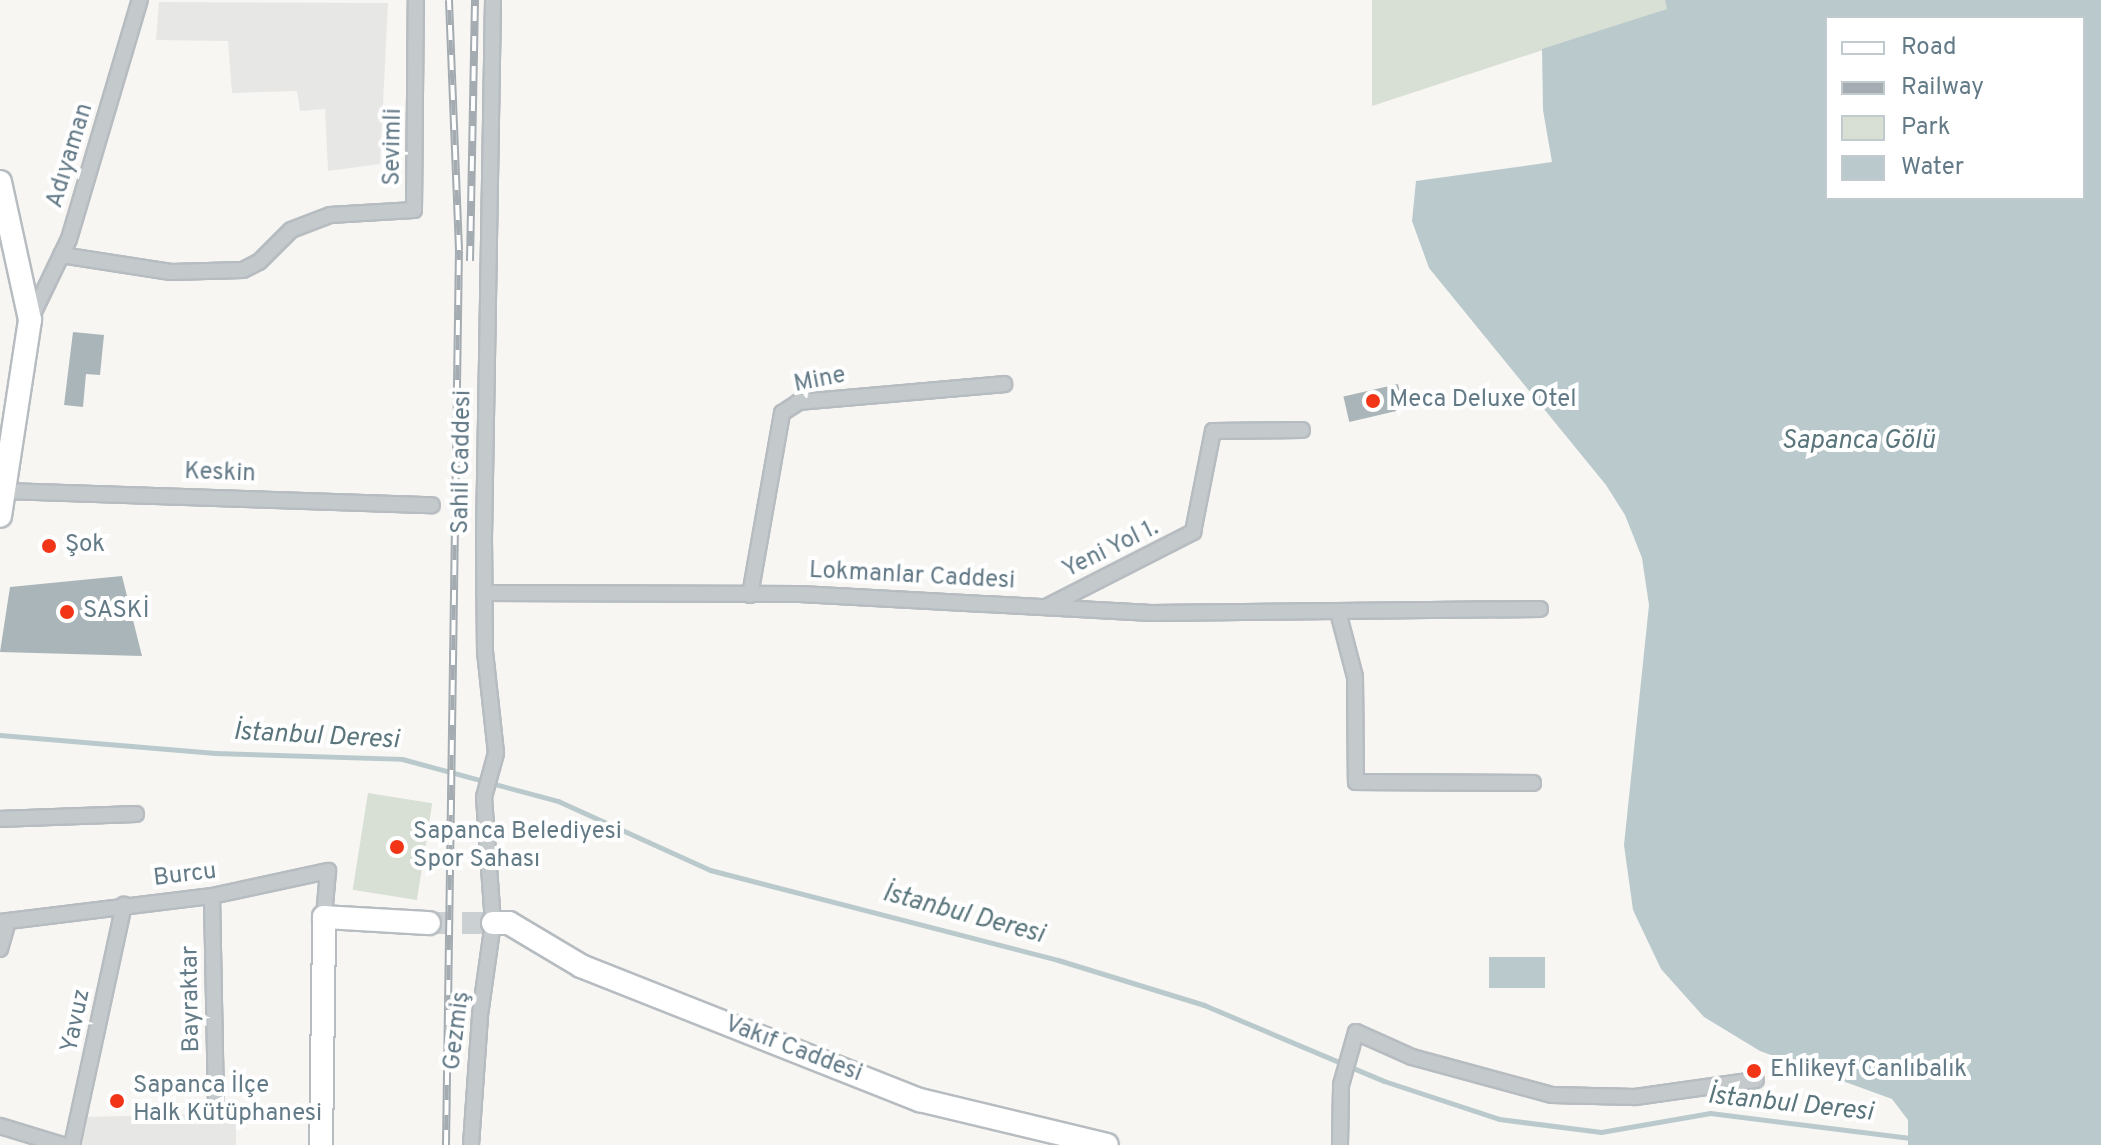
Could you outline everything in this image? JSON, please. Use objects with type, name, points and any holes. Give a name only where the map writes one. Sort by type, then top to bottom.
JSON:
[{"type":"street","name":"Adıyaman","points":[[30,320],[61,255],[140,0]]},
{"type":"street","name":"Sevimli","points":[[61,255],[171,272],[243,270],[259,262],[291,230],[330,215],[414,210],[416,0]]},
{"type":"street","name":"Sahil Caddesi","points":[[493,0],[484,593],[496,753],[484,797],[493,923]]},
{"type":"street","points":[[0,184],[4,237],[30,320],[0,516]]},
{"type":"street","name":"Mine","points":[[750,595],[782,413],[799,402],[1004,384]]},
{"type":"street","name":"Yeni Yol 1.","points":[[1048,606],[1193,532],[1213,431],[1302,430]]},
{"type":"street","name":"Keskin","points":[[5,491],[432,505]]},
{"type":"street","name":"Lokmanlar Caddesi","points":[[484,593],[750,595],[1151,613],[1540,609]]},
{"type":"street","points":[[1338,612],[1355,677],[1356,782],[1533,783]]},
{"type":"street","points":[[0,819],[136,814]]},
{"type":"street","name":"Burcu","points":[[4,922],[212,896],[328,871],[324,917]]},
{"type":"street","name":"Bayraktar","points":[[212,896],[216,1102]]},
{"type":"street","name":"Yavuz","points":[[72,1145],[124,905]]},
{"type":"street","points":[[321,1145],[324,917],[429,923]]},
{"type":"street","points":[[0,949],[4,922]]},
{"type":"street","name":"Gezmiş","points":[[471,1145],[480,1015],[493,923]]},
{"type":"street","name":"Vakıf Caddesi","points":[[493,923],[509,923],[581,966],[920,1100],[1107,1145]]},
{"type":"street","points":[[1340,1145],[1341,1085],[1356,1032],[1412,1057],[1552,1095],[1635,1097],[1756,1080]]},
{"type":"street","points":[[0,1126],[62,1145]]},
{"type":"shaded area","points":[[159,2],[388,3],[380,164],[328,171],[325,109],[300,111],[297,91],[232,93],[228,41],[156,40]]},
{"type":"shaded area","points":[[236,1113],[236,1145],[79,1145],[87,1117]]},
{"type":"green space","points":[[1372,0],[1665,0],[1668,9],[1372,106]]},
{"type":"green space","name":"Sapanca Belediyesi Spor Sahası","points":[[368,793],[432,803],[417,900],[353,890]]},
{"type":"water","name":"Sapanca Gölü","points":[[1665,0],[2101,0],[2101,1145],[1908,1145],[1908,1120],[1892,1099],[1760,1051],[1704,1017],[1661,969],[1633,910],[1624,845],[1649,605],[1642,558],[1625,515],[1606,485],[1429,268],[1412,221],[1416,181],[1552,162],[1543,110],[1542,49],[1667,9]]},
{"type":"water","points":[[1489,957],[1545,957],[1545,988],[1489,988]]},
{"type":"building","points":[[73,332],[104,335],[100,375],[86,374],[83,407],[64,405]]},
{"type":"building","name":"Meca Deluxe Otel","points":[[1398,384],[1404,409],[1349,422],[1343,397]]},
{"type":"building","name":"SASKİ","points":[[122,576],[142,656],[0,652],[10,587]]},
{"type":"waterway","name":"İstanbul Deresi","points":[[0,735],[215,753],[402,759],[558,801],[710,870],[1058,960],[1204,1005],[1384,1081],[1499,1119],[1601,1132],[1710,1113],[1910,1138]]},
{"type":"tunnel","points":[[429,923],[493,923]]},
{"type":"railway","points":[[446,1145],[459,250],[449,0]]},
{"type":"railway","points":[[470,261],[475,0]]},
{"type":"place","name":"Meca Deluxe Otel","points":[[1373,401]]},
{"type":"place","name":"Şok","points":[[49,546]]},
{"type":"place","name":"SASKİ","points":[[67,612]]},
{"type":"place","name":"Sapanca Belediyesi Spor Sahası","points":[[397,847]]},
{"type":"place","name":"Ehlikeyf Canlıbalık","points":[[1754,1071]]},
{"type":"place","name":"Sapanca İlçe Halk Kütüphanesi","points":[[117,1101]]}]
